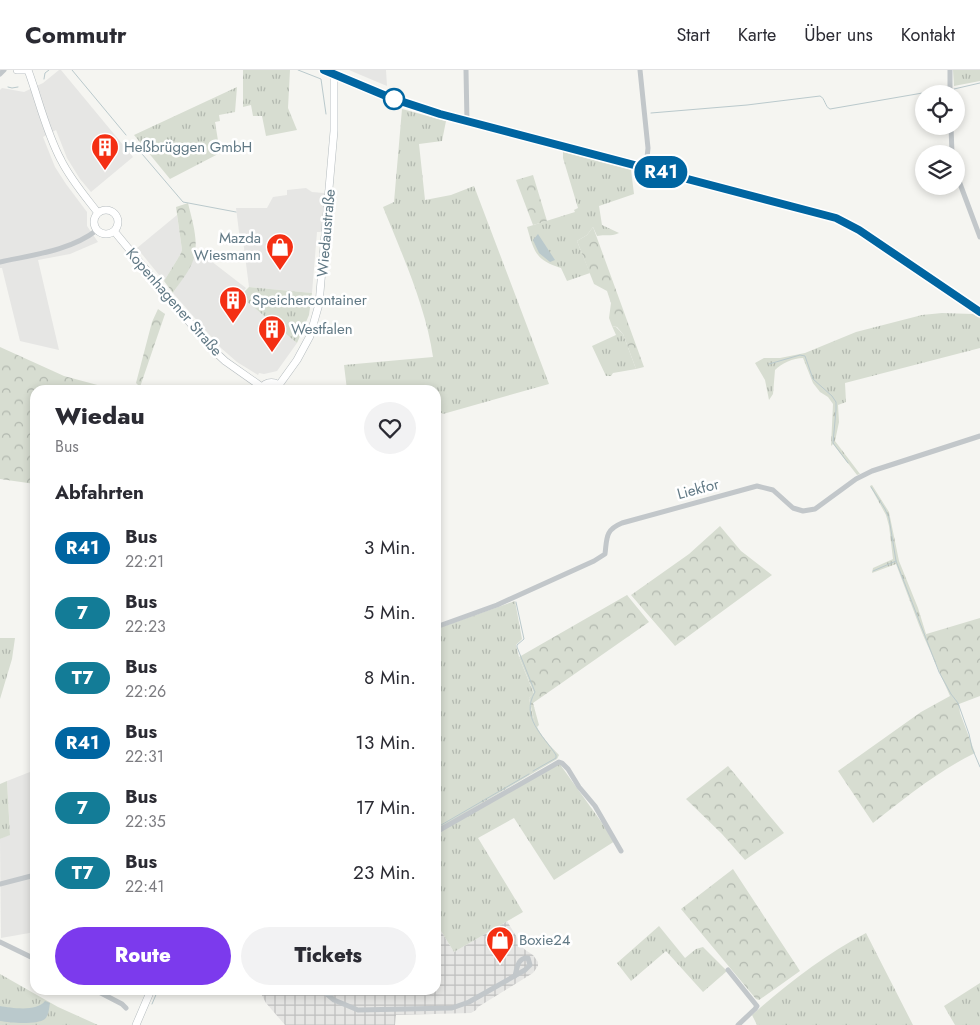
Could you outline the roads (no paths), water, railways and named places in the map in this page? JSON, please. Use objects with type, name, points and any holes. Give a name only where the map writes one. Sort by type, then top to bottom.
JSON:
[{"type":"main road","points":[[17,70],[24,70]]},
{"type":"main road","points":[[28,70],[61,161],[76,185],[98,213]]},
{"type":"main road","points":[[324,70],[414,106],[467,122],[836,218],[859,230],[979,310]]},
{"type":"main road","name":"Wiedaustraße","points":[[282,385],[310,336],[319,304],[334,131],[333,72]]},
{"type":"main road","points":[[106,210],[113,213],[118,223],[114,231],[106,234],[97,230],[94,223],[98,213],[106,210]]},
{"type":"main road","name":"Kopenhagener Straße","points":[[114,231],[210,347],[224,361],[256,385]]},
{"type":"main road","points":[[136,1025],[149,995]]},
{"type":"street","points":[[0,74],[4,70]]},
{"type":"street","points":[[466,70],[467,122]]},
{"type":"street","points":[[640,70],[648,148],[646,168]]},
{"type":"street","points":[[950,70],[950,85]]},
{"type":"street","points":[[964,195],[980,237]]},
{"type":"street","points":[[0,262],[70,245],[84,239],[97,230]]},
{"type":"street","name":"Liekfor","points":[[441,625],[502,603],[594,561],[605,554],[608,533],[622,522],[757,486],[773,490],[793,508],[803,511],[814,509],[856,479],[872,471],[980,436]]},
{"type":"street","points":[[441,829],[559,762],[568,769],[595,806],[621,851]]},
{"type":"street","points":[[0,884],[30,876]]},
{"type":"street","points":[[0,943],[30,957]]},
{"type":"street","points":[[728,970],[757,1006],[738,1025]]},
{"type":"street","points":[[328,995],[334,1000],[358,1010],[452,1008],[469,1002],[515,976]]},
{"type":"street","points":[[105,995],[126,1008]]},
{"type":"waterway","points":[[44,79],[45,73],[49,70]]},
{"type":"waterway","points":[[72,70],[126,135]]},
{"type":"waterway","points":[[298,70],[321,79],[326,114]]},
{"type":"waterway","points":[[965,86],[980,83]]},
{"type":"waterway","points":[[8,87],[18,87]]},
{"type":"waterway","points":[[651,113],[747,105],[820,96],[830,109],[915,94]]},
{"type":"waterway","points":[[131,141],[183,202],[236,212]]},
{"type":"waterway","points":[[769,364],[800,355],[805,356],[813,379],[836,402],[833,443],[848,463]]},
{"type":"waterway","points":[[871,487],[889,518],[896,561],[939,672],[958,703],[980,767]]},
{"type":"waterway","points":[[873,571],[896,561]]},
{"type":"waterway","points":[[516,602],[524,639],[517,647],[535,692],[531,701],[530,710],[532,718],[556,755],[556,758],[533,771]]},
{"type":"waterway","points":[[441,825],[529,774]]},
{"type":"waterway","points":[[152,1004],[156,995]]},
{"type":"place","name":"Heßbrüggen GmbH","points":[[105,171]]},
{"type":"place","name":"Mazda Wiesmann","points":[[280,271]]},
{"type":"place","name":"Speichercontainer","points":[[233,324]]},
{"type":"place","name":"Westfalen","points":[[272,353]]},
{"type":"place","name":"Boxie24","points":[[500,964]]}]
